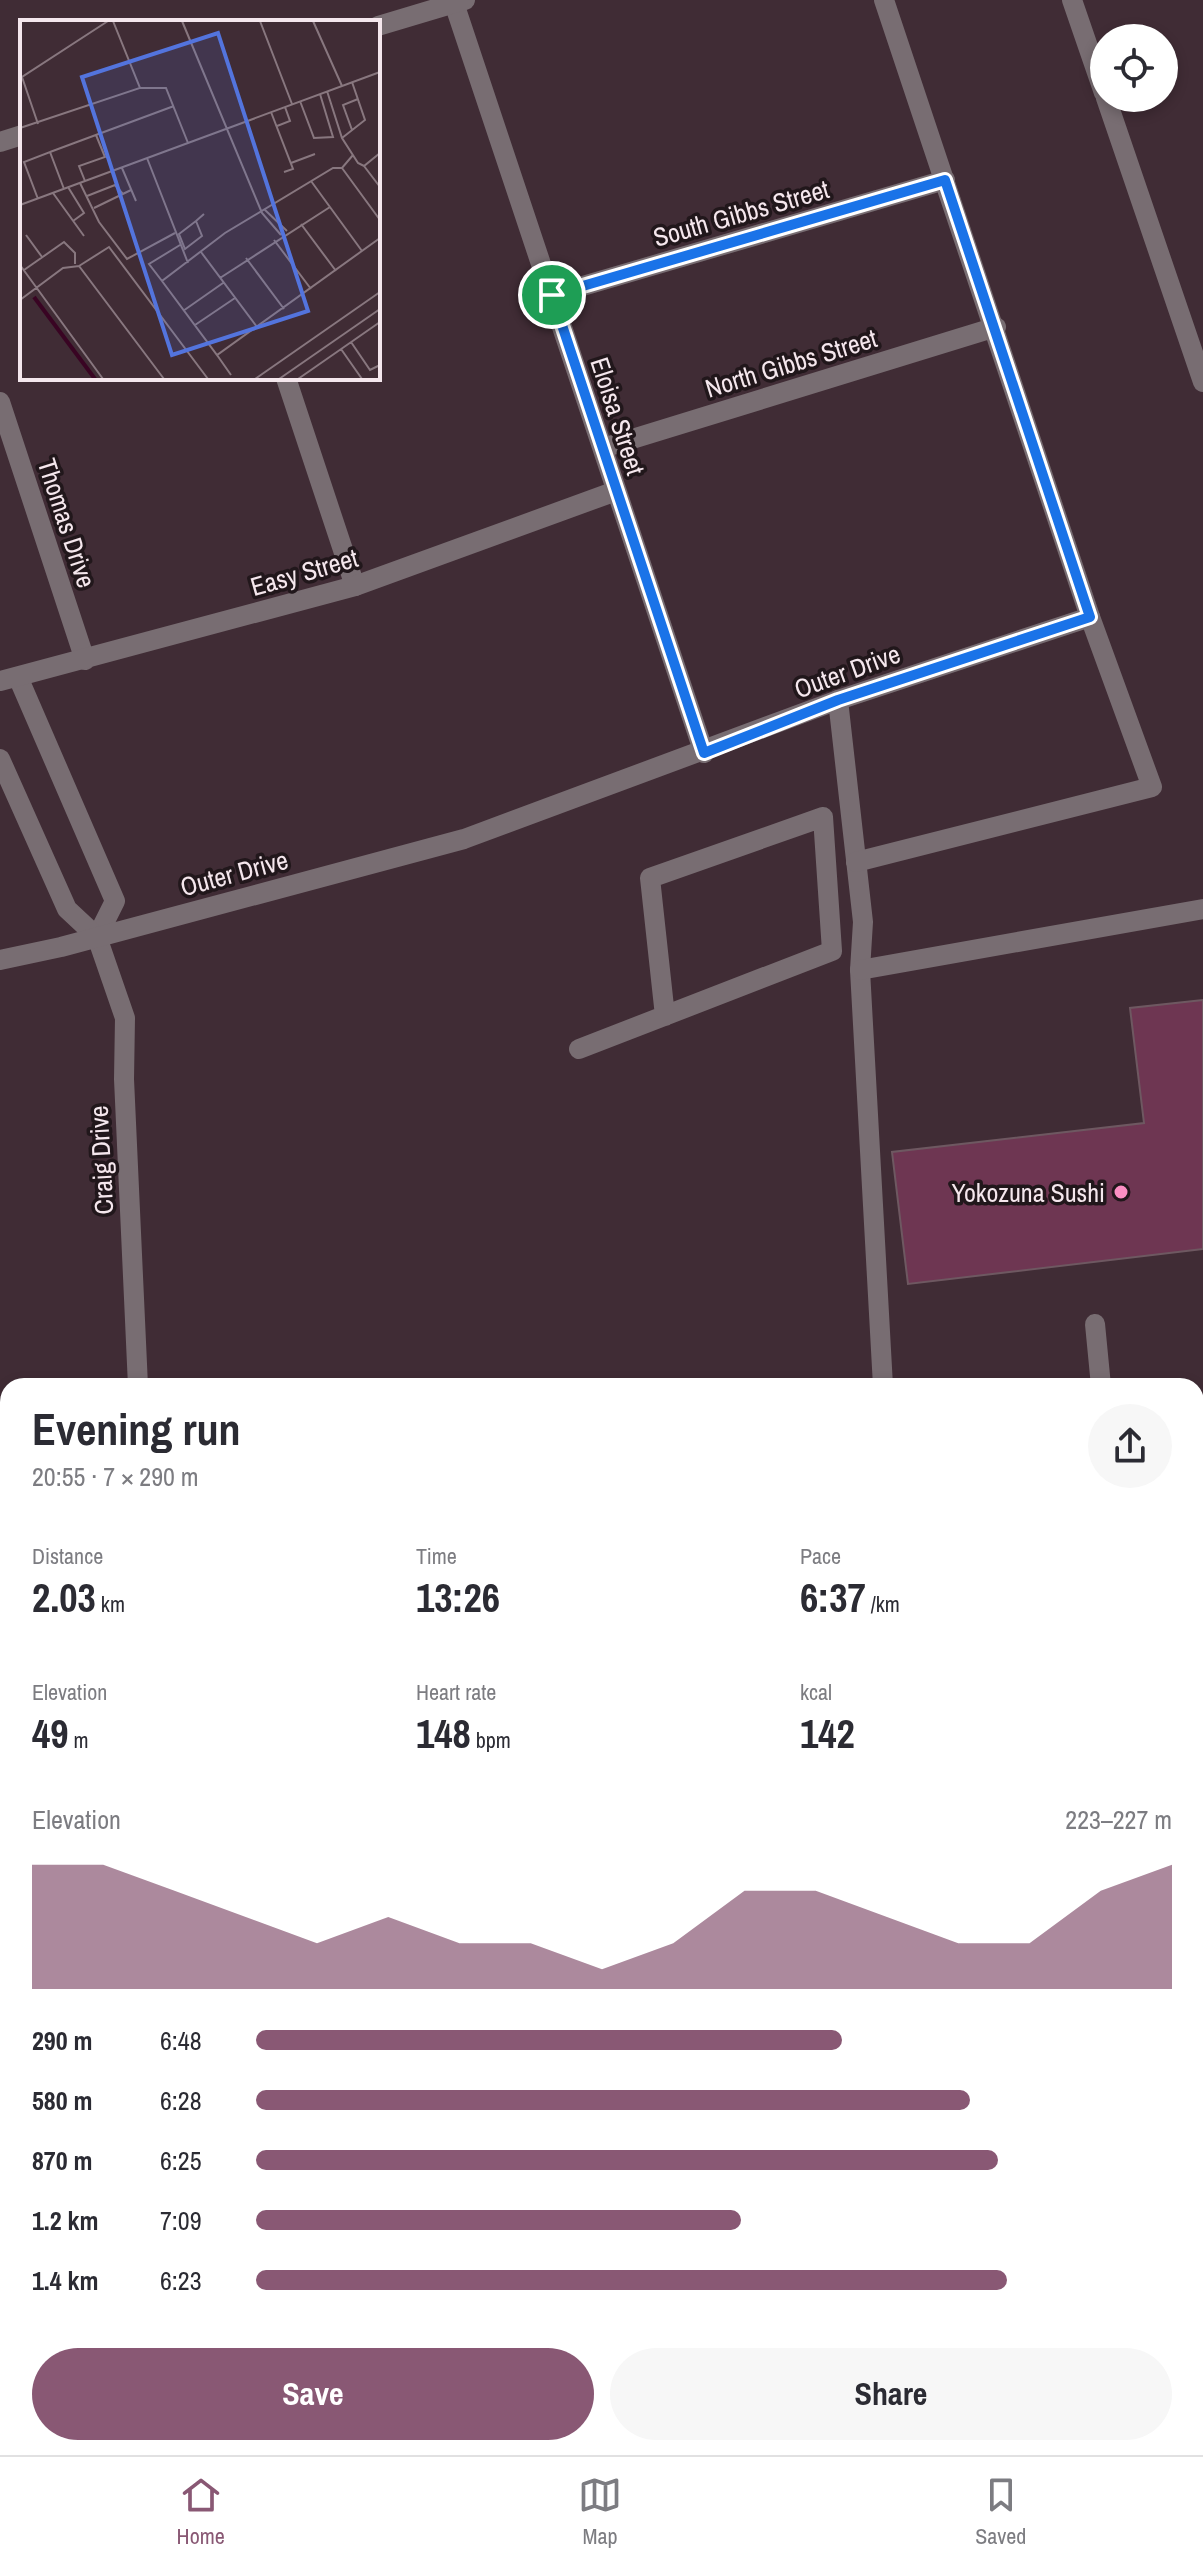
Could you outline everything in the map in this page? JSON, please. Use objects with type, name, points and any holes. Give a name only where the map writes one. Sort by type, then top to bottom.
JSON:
[{"type":"street","points":[[856,862],[1152,787],[1090,617],[996,327],[884,0]]},
{"type":"street","points":[[1072,0],[1090,52]]},
{"type":"street","points":[[380,25],[459,2]]},
{"type":"street","name":"Eloisa Street","points":[[459,2],[552,295],[704,753]]},
{"type":"street","points":[[1111,112],[1203,382]]},
{"type":"street","points":[[0,142],[20,136]]},
{"type":"street","name":"South Gibbs Street","points":[[552,295],[945,180]]},
{"type":"street","name":"North Gibbs Street","points":[[603,448],[996,327]]},
{"type":"street","points":[[287,380],[355,586]]},
{"type":"street","name":"Thomas Drive","points":[[0,402],[85,660]]},
{"type":"street","name":"Easy Street","points":[[9,679],[355,586],[616,491]]},
{"type":"street","name":"Outer Drive","points":[[0,960],[464,839],[704,753],[838,700],[1090,617]]},
{"type":"street","points":[[9,679],[115,901],[97,937]]},
{"type":"street","points":[[838,700],[863,922],[860,970],[883,1378]]},
{"type":"street","name":"Craig Drive","points":[[0,759],[67,909],[97,937],[125,1018],[124,1079],[138,1378]]},
{"type":"street","points":[[579,1049],[665,1016],[832,951],[823,817],[650,878],[665,1016]]},
{"type":"street","points":[[860,970],[1203,909]]},
{"type":"street","points":[[1095,1324],[1100,1378]]},
{"type":"building","points":[[1203,1000],[1203,1249],[908,1284],[892,1152],[1144,1123],[1130,1008]]},
{"type":"place","name":"Yokozuna Sushi","points":[[1121,1192]]},
{"type":"route","points":[[945,180],[1090,617],[838,700],[704,753],[552,295],[945,180]]}]
